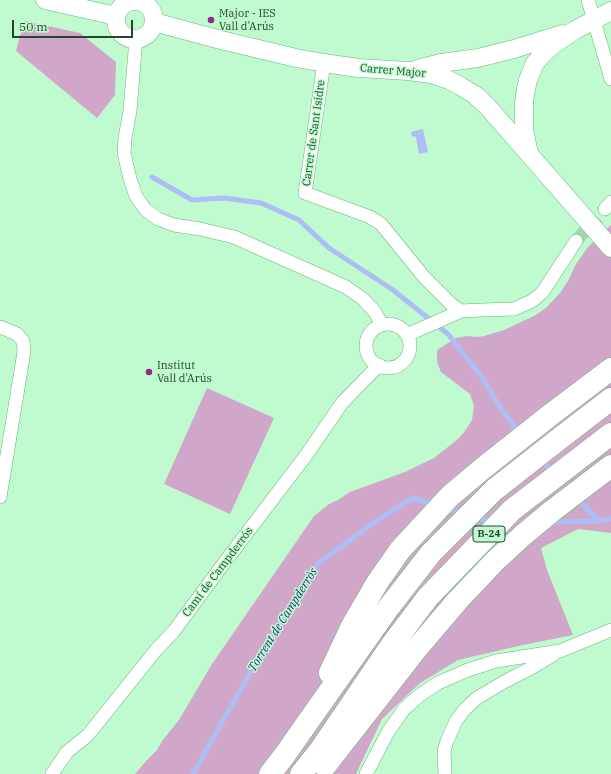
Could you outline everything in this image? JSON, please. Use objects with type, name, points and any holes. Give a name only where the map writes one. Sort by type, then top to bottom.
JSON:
[{"type":"highway","points":[[305,726],[352,626],[377,583],[400,550],[450,496],[549,416],[611,369]]},
{"type":"highway","name":"B-24","points":[[270,774],[389,606],[431,553],[494,490],[611,399]]},
{"type":"highway","name":"B-24","points":[[301,774],[321,749],[391,646],[428,597],[512,510],[611,434]]},
{"type":"highway","points":[[318,774],[418,647],[494,561],[552,511],[611,466]]},
{"type":"street","points":[[45,0],[116,16]]},
{"type":"street","points":[[588,0],[611,79]]},
{"type":"street","points":[[134,1],[147,5],[151,10],[154,22],[152,30],[143,38],[128,38],[118,29],[116,16],[118,10],[122,6],[128,2],[134,1]]},
{"type":"street","points":[[529,154],[523,115],[528,80],[536,63],[553,45],[575,30],[611,10]]},
{"type":"street","name":"Carrer Major","points":[[154,22],[220,40],[296,58],[358,68],[431,74],[449,80],[475,94],[487,106],[611,248]]},
{"type":"street","points":[[408,71],[441,63],[478,58],[514,49],[575,30]]},
{"type":"street","points":[[136,39],[130,111],[124,153],[130,179],[136,196],[146,209],[158,219],[174,225],[234,236],[346,287],[363,299],[375,312],[382,325]]},
{"type":"street","name":"Carrer de Sant Isidre","points":[[324,63],[305,193],[370,217],[381,224],[424,277],[451,304],[457,313]]},
{"type":"street","points":[[407,335],[457,313],[482,310],[514,309],[532,301],[542,293],[576,240]]},
{"type":"street","points":[[390,324],[398,326],[407,335],[410,345],[409,352],[406,358],[398,365],[383,367],[372,361],[367,348],[367,340],[374,329],[382,325],[390,324]]},
{"type":"street","points":[[0,327],[17,334],[23,341],[24,352],[0,497]]},
{"type":"street","name":"Camí de Campderrós","points":[[52,774],[67,752],[88,735],[156,650],[174,632],[220,567],[307,454],[342,404],[378,365]]},
{"type":"street","points":[[445,774],[444,751],[447,741],[456,721],[464,710],[477,698],[560,651],[611,630]]},
{"type":"street","points":[[366,774],[388,732],[404,709],[420,695],[438,683],[468,670],[496,662],[560,651]]},
{"type":"shaded area","points":[[24,21],[80,33],[116,62],[115,95],[97,118],[16,51]]},
{"type":"shaded area","points":[[611,225],[611,533],[578,529],[541,548],[547,570],[573,635],[458,660],[420,683],[382,719],[356,774],[135,774],[157,750],[162,741],[179,720],[212,664],[314,516],[329,504],[350,492],[405,472],[434,458],[458,439],[465,431],[472,420],[474,406],[470,394],[441,372],[437,362],[437,350],[456,338],[466,336],[484,336],[504,330],[536,315],[547,307],[560,293],[568,281],[576,264],[588,247]]},
{"type":"shaded area","points":[[207,388],[274,418],[230,514],[164,484]]},
{"type":"water","points":[[423,129],[428,152],[419,154],[416,137],[412,136],[411,132]]},
{"type":"waterway","points":[[152,177],[192,200],[224,198],[261,203],[299,220],[329,248],[393,290],[448,334],[482,377],[498,404],[519,433]]},
{"type":"waterway","points":[[541,459],[553,472]]},
{"type":"waterway","name":"Torrent de Campderròs","points":[[193,774],[242,687],[317,564],[379,519],[413,498],[435,505]]},
{"type":"waterway","points":[[577,498],[599,521]]},
{"type":"waterway","name":"Torrent de Campderròs","points":[[446,508],[463,513]]},
{"type":"waterway","name":"Torrent de Campderròs","points":[[475,517],[492,522]]},
{"type":"waterway","name":"Torrent de Campderròs","points":[[550,522],[599,521],[611,519]]},
{"type":"tunnel","points":[[576,241],[605,209]]},
{"type":"place","name":"Major - IES Vall d'Arús","points":[[211,20]]},
{"type":"place","name":"Institut Vall d'Arús","points":[[149,372]]}]
